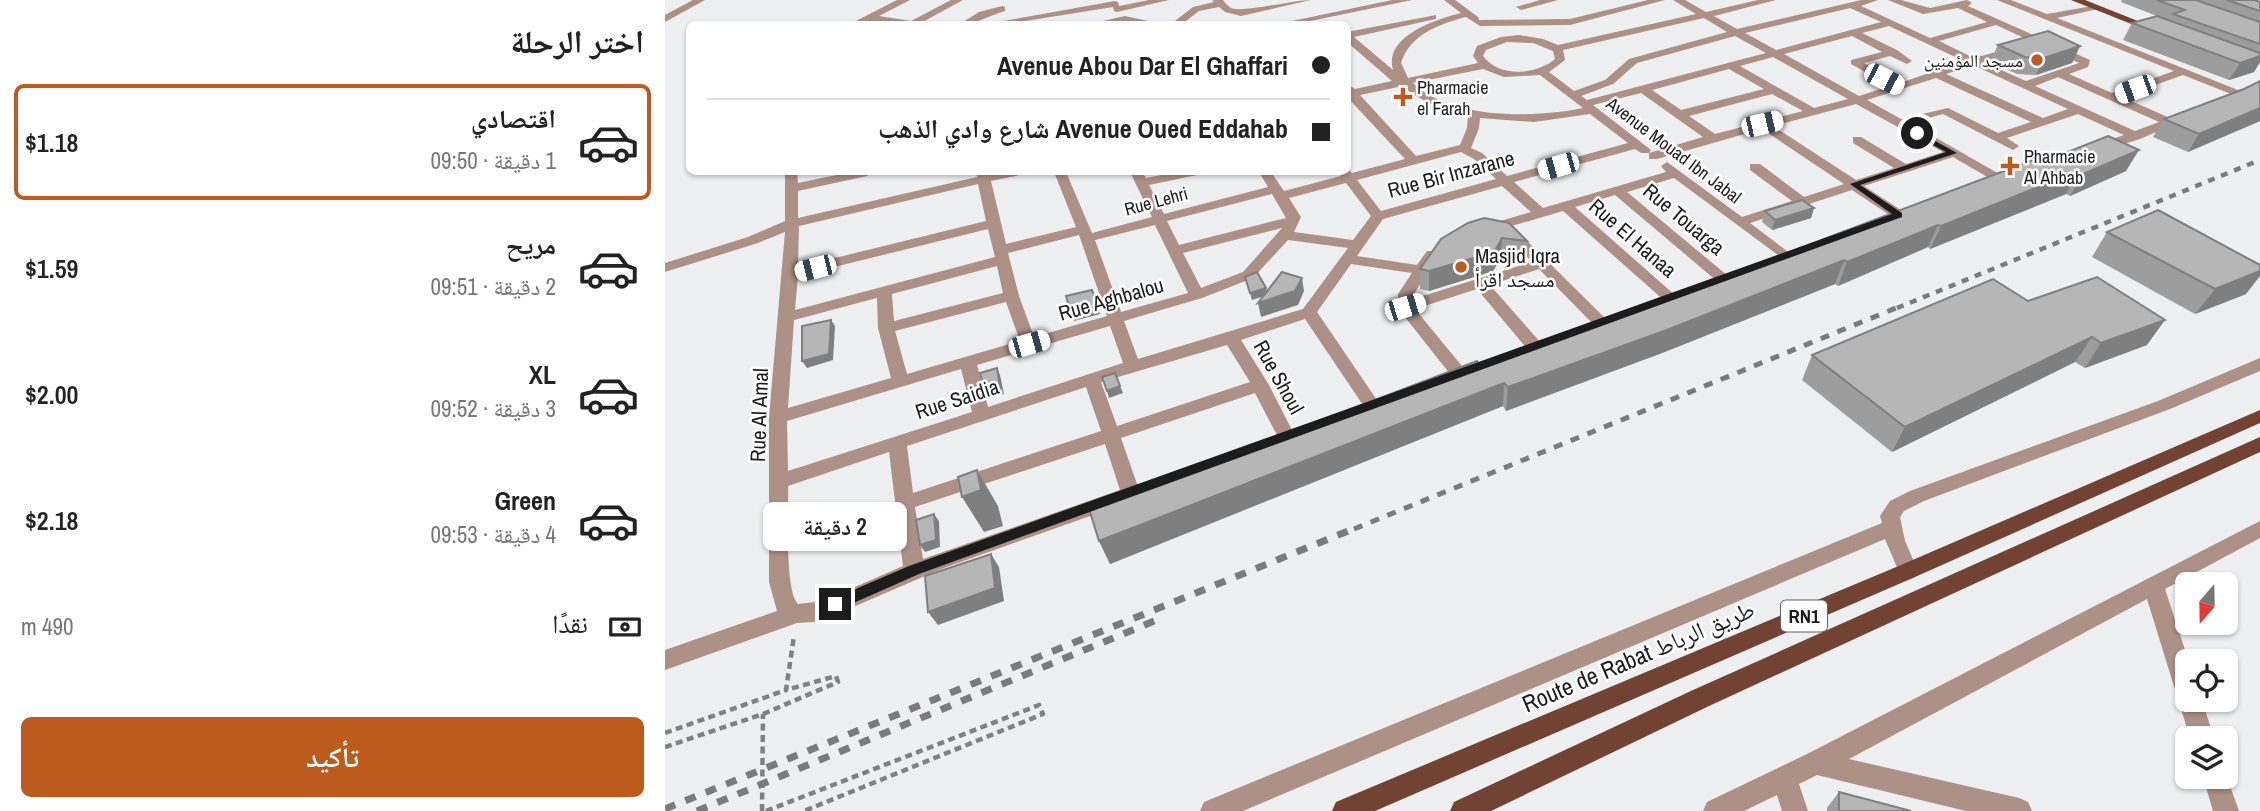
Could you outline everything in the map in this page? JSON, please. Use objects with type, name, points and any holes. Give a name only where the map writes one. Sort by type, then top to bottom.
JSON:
[{"type":"main road","points":[[2076,0],[2100,2],[2164,25]]},
{"type":"main road","points":[[2100,2],[2173,36]]},
{"type":"main road","name":"Route de Rabat طريق الرباط","points":[[1345,811],[1908,571],[2260,416]]},
{"type":"main road","name":"RN1","points":[[1462,811],[1701,698],[2260,444]]},
{"type":"street","points":[[665,19],[700,0]]},
{"type":"street","points":[[862,21],[905,0]]},
{"type":"street","points":[[918,21],[958,0]]},
{"type":"street","points":[[1059,0],[1066,12]]},
{"type":"street","points":[[1180,21],[1196,9],[1219,2],[1230,12],[1241,13],[1276,3],[1306,0]]},
{"type":"street","points":[[1300,21],[1407,0]]},
{"type":"street","points":[[1450,0],[1499,40]]},
{"type":"street","points":[[1511,0],[1528,14],[1531,21]]},
{"type":"street","points":[[1521,7],[1553,0]]},
{"type":"street","points":[[1480,23],[1570,22],[1660,0]]},
{"type":"street","points":[[1678,0],[1953,153],[2007,177],[1976,188]]},
{"type":"street","points":[[1556,49],[1772,0]]},
{"type":"street","points":[[1572,95],[1609,82],[1633,61],[1737,32],[1873,0]]},
{"type":"street","points":[[1893,0],[1916,11],[1929,13],[1977,0]]},
{"type":"street","points":[[2002,0],[2181,72],[2236,90],[2237,96],[2199,112],[2087,152]]},
{"type":"street","points":[[1014,21],[1115,4],[1173,2],[1196,9]]},
{"type":"street","points":[[1295,2],[1312,19]]},
{"type":"street","points":[[2047,18],[2100,2]]},
{"type":"street","points":[[970,21],[1000,4]]},
{"type":"street","points":[[1115,4],[1125,19]]},
{"type":"street","points":[[1850,5],[2136,136]]},
{"type":"street","points":[[1958,5],[2080,57],[2086,62],[2062,75],[2026,85]]},
{"type":"street","points":[[1351,35],[1466,12]]},
{"type":"street","points":[[1402,81],[1396,59],[1400,48],[1408,39],[1431,25],[1466,12]]},
{"type":"street","points":[[1325,16],[1331,21]]},
{"type":"street","points":[[869,18],[890,21]]},
{"type":"street","points":[[1113,21],[1138,21]]},
{"type":"street","points":[[1929,41],[1997,22]]},
{"type":"street","points":[[1351,39],[1402,81],[1431,99],[1474,113],[1534,118],[1588,107],[1642,88],[1890,23]]},
{"type":"street","points":[[1653,156],[1857,100],[1939,75],[1971,61],[2077,30]]},
{"type":"street","points":[[1854,33],[1907,61]]},
{"type":"street","points":[[1531,39],[1556,49],[1561,56],[1559,61],[1541,71],[1507,73],[1485,65],[1478,58],[1479,51],[1486,45],[1499,40],[1531,39]]},
{"type":"street","points":[[1893,52],[1855,63],[1898,86]]},
{"type":"street","points":[[1351,91],[1485,65]]},
{"type":"street","points":[[1730,65],[1813,112]]},
{"type":"street","name":"Avenue Mouad Ibn Jabal","points":[[1541,71],[1740,222],[1792,254],[1761,266]]},
{"type":"street","points":[[2112,97],[2181,72]]},
{"type":"street","points":[[1939,75],[2042,122]]},
{"type":"street","points":[[2062,75],[2171,123]]},
{"type":"street","points":[[1642,88],[1711,138]]},
{"type":"street","points":[[1681,114],[1773,90]]},
{"type":"street","points":[[1351,93],[1412,159]]},
{"type":"street","points":[[1898,123],[1944,110],[2013,146]]},
{"type":"street","points":[[1998,136],[2077,110]]},
{"type":"street","points":[[1474,113],[1473,128],[1465,148],[1542,215]]},
{"type":"street","points":[[1762,124],[1854,184],[1906,213],[1874,224]]},
{"type":"street","points":[[1857,140],[1903,168]]},
{"type":"street","name":"Rue Bir Inzarane","points":[[1309,312],[1378,216],[1638,144]]},
{"type":"street","name":"Rue Lehri","points":[[1351,173],[1465,148]]},
{"type":"street","points":[[1740,222],[1953,153]]},
{"type":"street","points":[[1755,167],[1801,201]]},
{"type":"street","points":[[1469,233],[1542,215],[1676,173]]},
{"type":"street","points":[[792,180],[839,175]]},
{"type":"street","points":[[665,268],[753,240],[793,223],[982,175],[1011,296],[1029,344]]},
{"type":"street","points":[[1061,175],[1086,234],[1132,366]]},
{"type":"street","points":[[1160,175],[1139,177],[1197,295]]},
{"type":"street","points":[[1177,250],[1292,221],[1293,212],[1267,175]]},
{"type":"street","name":"Rue Lehri","points":[[787,317],[884,292],[1001,255],[1342,175]]},
{"type":"street","points":[[1347,175],[1378,216]]},
{"type":"street","name":"Rue Al Amal","points":[[792,180],[793,223],[778,417],[780,582],[783,603],[797,613]]},
{"type":"street","name":"Rue Touarga","points":[[1618,191],[1723,279]]},
{"type":"street","name":"Rue El Hanaa","points":[[1567,207],[1678,297],[1648,307]]},
{"type":"street","name":"Rue Aghbalou","points":[[778,417],[1197,295],[1248,275],[1285,235],[1292,221]]},
{"type":"street","points":[[789,274],[994,223]]},
{"type":"street","points":[[1503,226],[1608,321],[1580,331]]},
{"type":"street","points":[[1285,235],[1356,245]]},
{"type":"street","points":[[1441,245],[1406,294],[1405,307],[1460,375]]},
{"type":"street","points":[[1348,260],[1421,270]]},
{"type":"street","points":[[1405,307],[1543,263]]},
{"type":"street","points":[[1481,284],[1535,347]]},
{"type":"street","points":[[884,292],[886,328],[901,382]]},
{"type":"street","points":[[886,328],[1011,296]]},
{"type":"street","points":[[1309,312],[1373,407]]},
{"type":"street","name":"Rue Saidia","points":[[780,481],[981,414],[1309,312]]},
{"type":"street","name":"Rue Shoul","points":[[1231,338],[1260,385],[1287,438]]},
{"type":"street","points":[[968,363],[981,414]]},
{"type":"street","points":[[1908,571],[1891,528],[1890,516],[1897,506],[1917,496],[2164,405],[2260,364]]},
{"type":"street","points":[[1092,380],[1131,494]]},
{"type":"street","points":[[905,503],[1260,385]]},
{"type":"street","points":[[897,443],[914,570]]},
{"type":"street","points":[[665,660],[797,613],[820,610],[914,570],[1157,484]]},
{"type":"street","points":[[1213,811],[1891,528]]},
{"type":"street","points":[[1716,811],[1816,763],[2260,528]]},
{"type":"street","points":[[2153,584],[2175,654]]},
{"type":"street","points":[[1816,763],[2019,811]]},
{"type":"street","points":[[1784,777],[1795,811]]},
{"type":"street","points":[[2219,789],[2226,811]]},
{"type":"path","points":[[786,690],[797,613]]},
{"type":"path","points":[[665,733],[786,690],[836,676],[838,682],[763,713],[665,747]]},
{"type":"path","points":[[763,713],[764,811],[1039,705],[1043,714],[804,811]]},
{"type":"building","points":[[2157,0],[2196,0],[2260,22],[2260,44],[2173,14],[2185,10]]},
{"type":"building","points":[[2227,0],[2255,0],[2260,2],[2260,11]]},
{"type":"building","points":[[2157,16],[2260,53],[2260,56],[2240,63],[2132,23]]},
{"type":"building","points":[[2048,31],[2080,46],[2044,58],[2025,57],[1998,45]]},
{"type":"building","points":[[2260,81],[2260,108],[2199,134],[2164,119],[2244,89]]},
{"type":"building","points":[[2108,136],[2139,150],[2083,174],[2078,171],[1667,330],[1508,387],[1504,383],[1099,541],[1089,509],[1477,361],[1480,365],[1589,325],[1591,327],[2049,154],[2055,157]]},
{"type":"building","points":[[1802,200],[1814,208],[1775,220],[1765,211]]},
{"type":"building","points":[[2158,210],[2260,265],[2260,271],[2215,289],[2107,232]]},
{"type":"building","points":[[1484,218],[1509,223],[1527,241],[1502,238],[1494,252],[1429,271],[1420,269],[1441,239],[1468,223]]},
{"type":"building","points":[[1257,272],[1266,288],[1250,293],[1245,277]]},
{"type":"building","points":[[1282,272],[1302,278],[1295,291],[1258,303]]},
{"type":"building","points":[[2097,277],[2165,320],[2101,343],[2092,337],[1905,427],[1812,355],[1993,279],[2028,301]]},
{"type":"building","points":[[1092,290],[1098,307],[1071,314],[1066,296]]},
{"type":"building","points":[[831,320],[829,354],[802,361],[802,326]]},
{"type":"building","points":[[997,368],[1000,387],[985,391],[980,373]]},
{"type":"building","points":[[1115,373],[1120,386],[1107,391],[1102,377]]},
{"type":"building","points":[[977,470],[981,490],[962,497],[958,477]]},
{"type":"building","points":[[934,514],[936,540],[920,545],[916,520]]},
{"type":"building","points":[[991,554],[995,588],[928,612],[925,576]]},
{"type":"building","points":[[1839,792],[1911,811],[1839,811]]},
{"type":"railway","points":[[1897,308],[2260,160]]},
{"type":"railway","points":[[1354,529],[1901,306]]},
{"type":"railway","points":[[665,809],[1358,527]]},
{"type":"railway","points":[[697,811],[1159,619]]},
{"type":"place","name":"مسجد المؤمنين","points":[[2037,60]]},
{"type":"place","name":"Pharmacie el Farah","points":[[1403,97]]},
{"type":"place","name":"Pharmacie Al Ahbab","points":[[2010,166]]},
{"type":"place","name":"Masjid Iqra مسجد اقرأ","points":[[1461,267]]},
{"type":"route","points":[[835,604],[914,570],[1287,438],[1899,215],[1854,184],[1953,153],[1917,133]]}]
